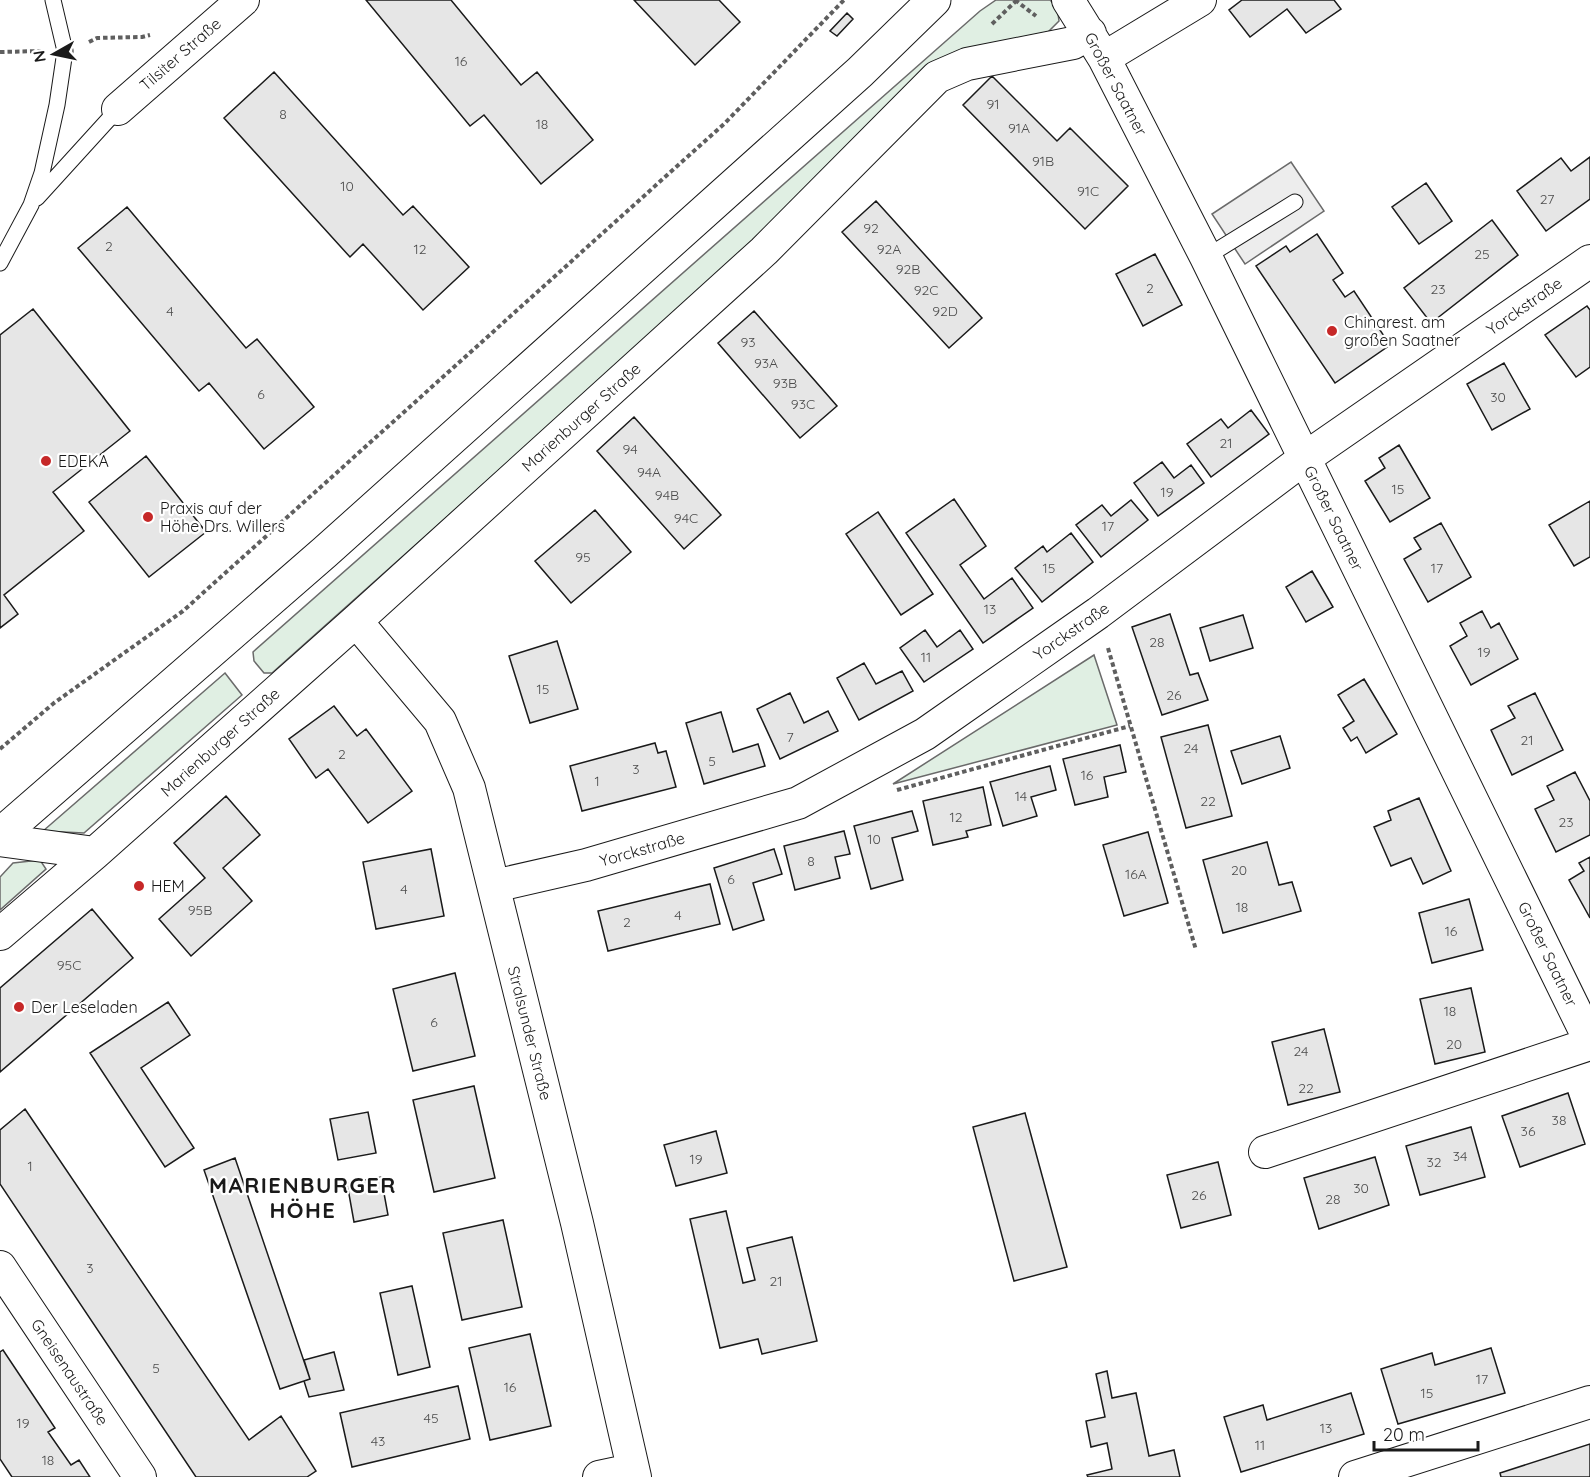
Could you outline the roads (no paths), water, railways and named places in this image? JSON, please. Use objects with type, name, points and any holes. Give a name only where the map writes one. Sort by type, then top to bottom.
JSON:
[{"type":"main road","points":[[0,835],[334,544],[860,72],[934,0]]},
{"type":"street","name":"Tilsiter Straße","points":[[118,109],[243,0]]},
{"type":"street","name":"Großer Saatner","points":[[1068,0],[1097,46],[1206,257],[1590,1042],[1265,1152]]},
{"type":"street","name":"Marienburger Straße","points":[[0,934],[95,853],[356,621],[764,251],[937,77],[967,64],[1073,43],[1097,46],[1200,0]]},
{"type":"street","name":"Yorckstraße","points":[[494,886],[586,865],[798,803],[926,734],[1098,613],[1305,458],[1590,261]]},
{"type":"street","name":"Stralsunder Straße","points":[[356,621],[440,722],[469,788],[577,1223],[633,1473]]},
{"type":"street","points":[[0,840],[95,853]]},
{"type":"street","name":"Gneisenaustraße","points":[[0,1267],[140,1477]]},
{"type":"street","points":[[1355,1477],[1590,1402]]},
{"type":"street","points":[[599,1477],[633,1473]]},
{"type":"lane","points":[[0,262],[31,205],[57,105],[65,51],[53,0]]},
{"type":"lane","points":[[31,205],[118,109]]},
{"type":"lane","points":[[1206,257],[1295,202]]},
{"type":"place","name":"Chinarest. am großen Saatner","points":[[1332,331]]},
{"type":"place","name":"EDEKA","points":[[46,461]]},
{"type":"place","name":"Praxis auf der Höhe Drs. Willers","points":[[148,517]]},
{"type":"place","name":"HEM","points":[[139,886]]},
{"type":"place","name":"Der Leseladen","points":[[19,1007]]},
{"type":"district","name":"MARIENBURGER HÖHE","points":[[303,1198]]}]
